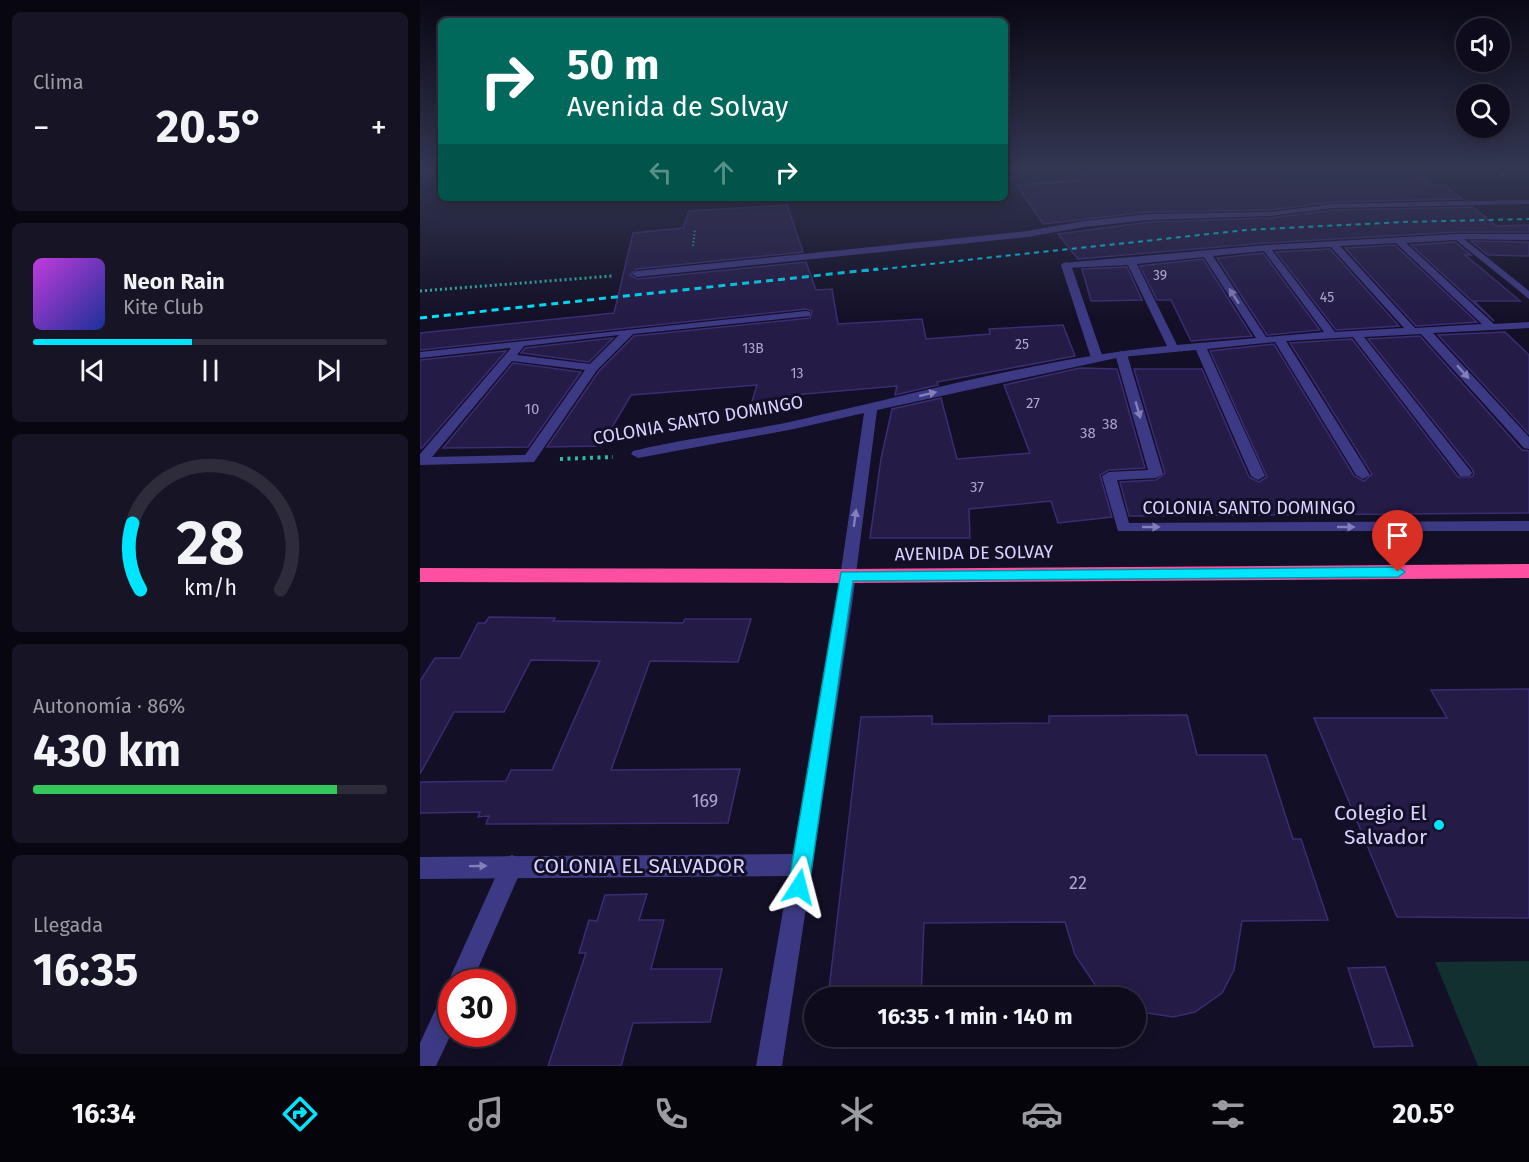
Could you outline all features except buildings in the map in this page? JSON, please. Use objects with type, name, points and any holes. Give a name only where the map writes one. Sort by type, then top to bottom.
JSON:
[{"type":"highway","name":"AVENIDA DE SOLVAY","points":[[420,575],[846,576],[1529,571]]},
{"type":"street","points":[[636,274],[1027,234],[1083,224],[1141,218]]},
{"type":"street","points":[[1458,237],[1529,296]]},
{"type":"street","points":[[1097,358],[1066,265],[1266,248],[1398,240],[1529,237]]},
{"type":"street","points":[[1398,240],[1491,327]]},
{"type":"street","points":[[1333,244],[1529,444]]},
{"type":"street","points":[[1266,248],[1332,335]]},
{"type":"street","points":[[1206,253],[1262,339]]},
{"type":"street","points":[[1131,261],[1173,348]]},
{"type":"street","points":[[420,355],[806,314]]},
{"type":"street","name":"COLONIA SANTO DOMINGO","points":[[638,454],[794,425],[871,406],[1121,354],[1262,339],[1355,333],[1491,327],[1526,328]]},
{"type":"street","points":[[420,461],[530,459],[593,368],[630,331]]},
{"type":"street","points":[[1355,333],[1465,473]]},
{"type":"street","name":"COLONIA SANTO DOMINGO","points":[[1278,338],[1363,476]]},
{"type":"street","points":[[420,461],[520,344]]},
{"type":"street","name":"COLONIA SANTO DOMINGO","points":[[1200,346],[1258,476]]},
{"type":"street","name":"COLONIA SANTO DOMINGO","points":[[1121,354],[1156,474],[1109,476],[1123,528],[1529,526]]},
{"type":"street","points":[[508,357],[593,368]]},
{"type":"street","points":[[769,1066],[842,617],[871,406]]},
{"type":"street","name":"COLONIA EL SALVADOR","points":[[420,868],[802,865]]},
{"type":"street","name":"COLONIA EL SALVADOR","points":[[466,969],[512,866]]},
{"type":"street","points":[[423,1066],[438,1033]]},
{"type":"path","points":[[420,291],[636,274]]},
{"type":"path","name":"COLONIA SANTO DOMINGO","points":[[530,459],[596,459],[638,454]]},
{"type":"green space","points":[[1529,961],[1529,1066],[1478,1066],[1435,962]]},
{"type":"railway","points":[[864,271],[1247,230],[1402,222],[1529,219]]},
{"type":"railway","points":[[420,318],[878,269]]},
{"type":"place","name":"Colegio El Salvador","points":[[1439,825]]},
{"type":"route","points":[[799,887],[844,605],[846,576],[1398,572]]}]
